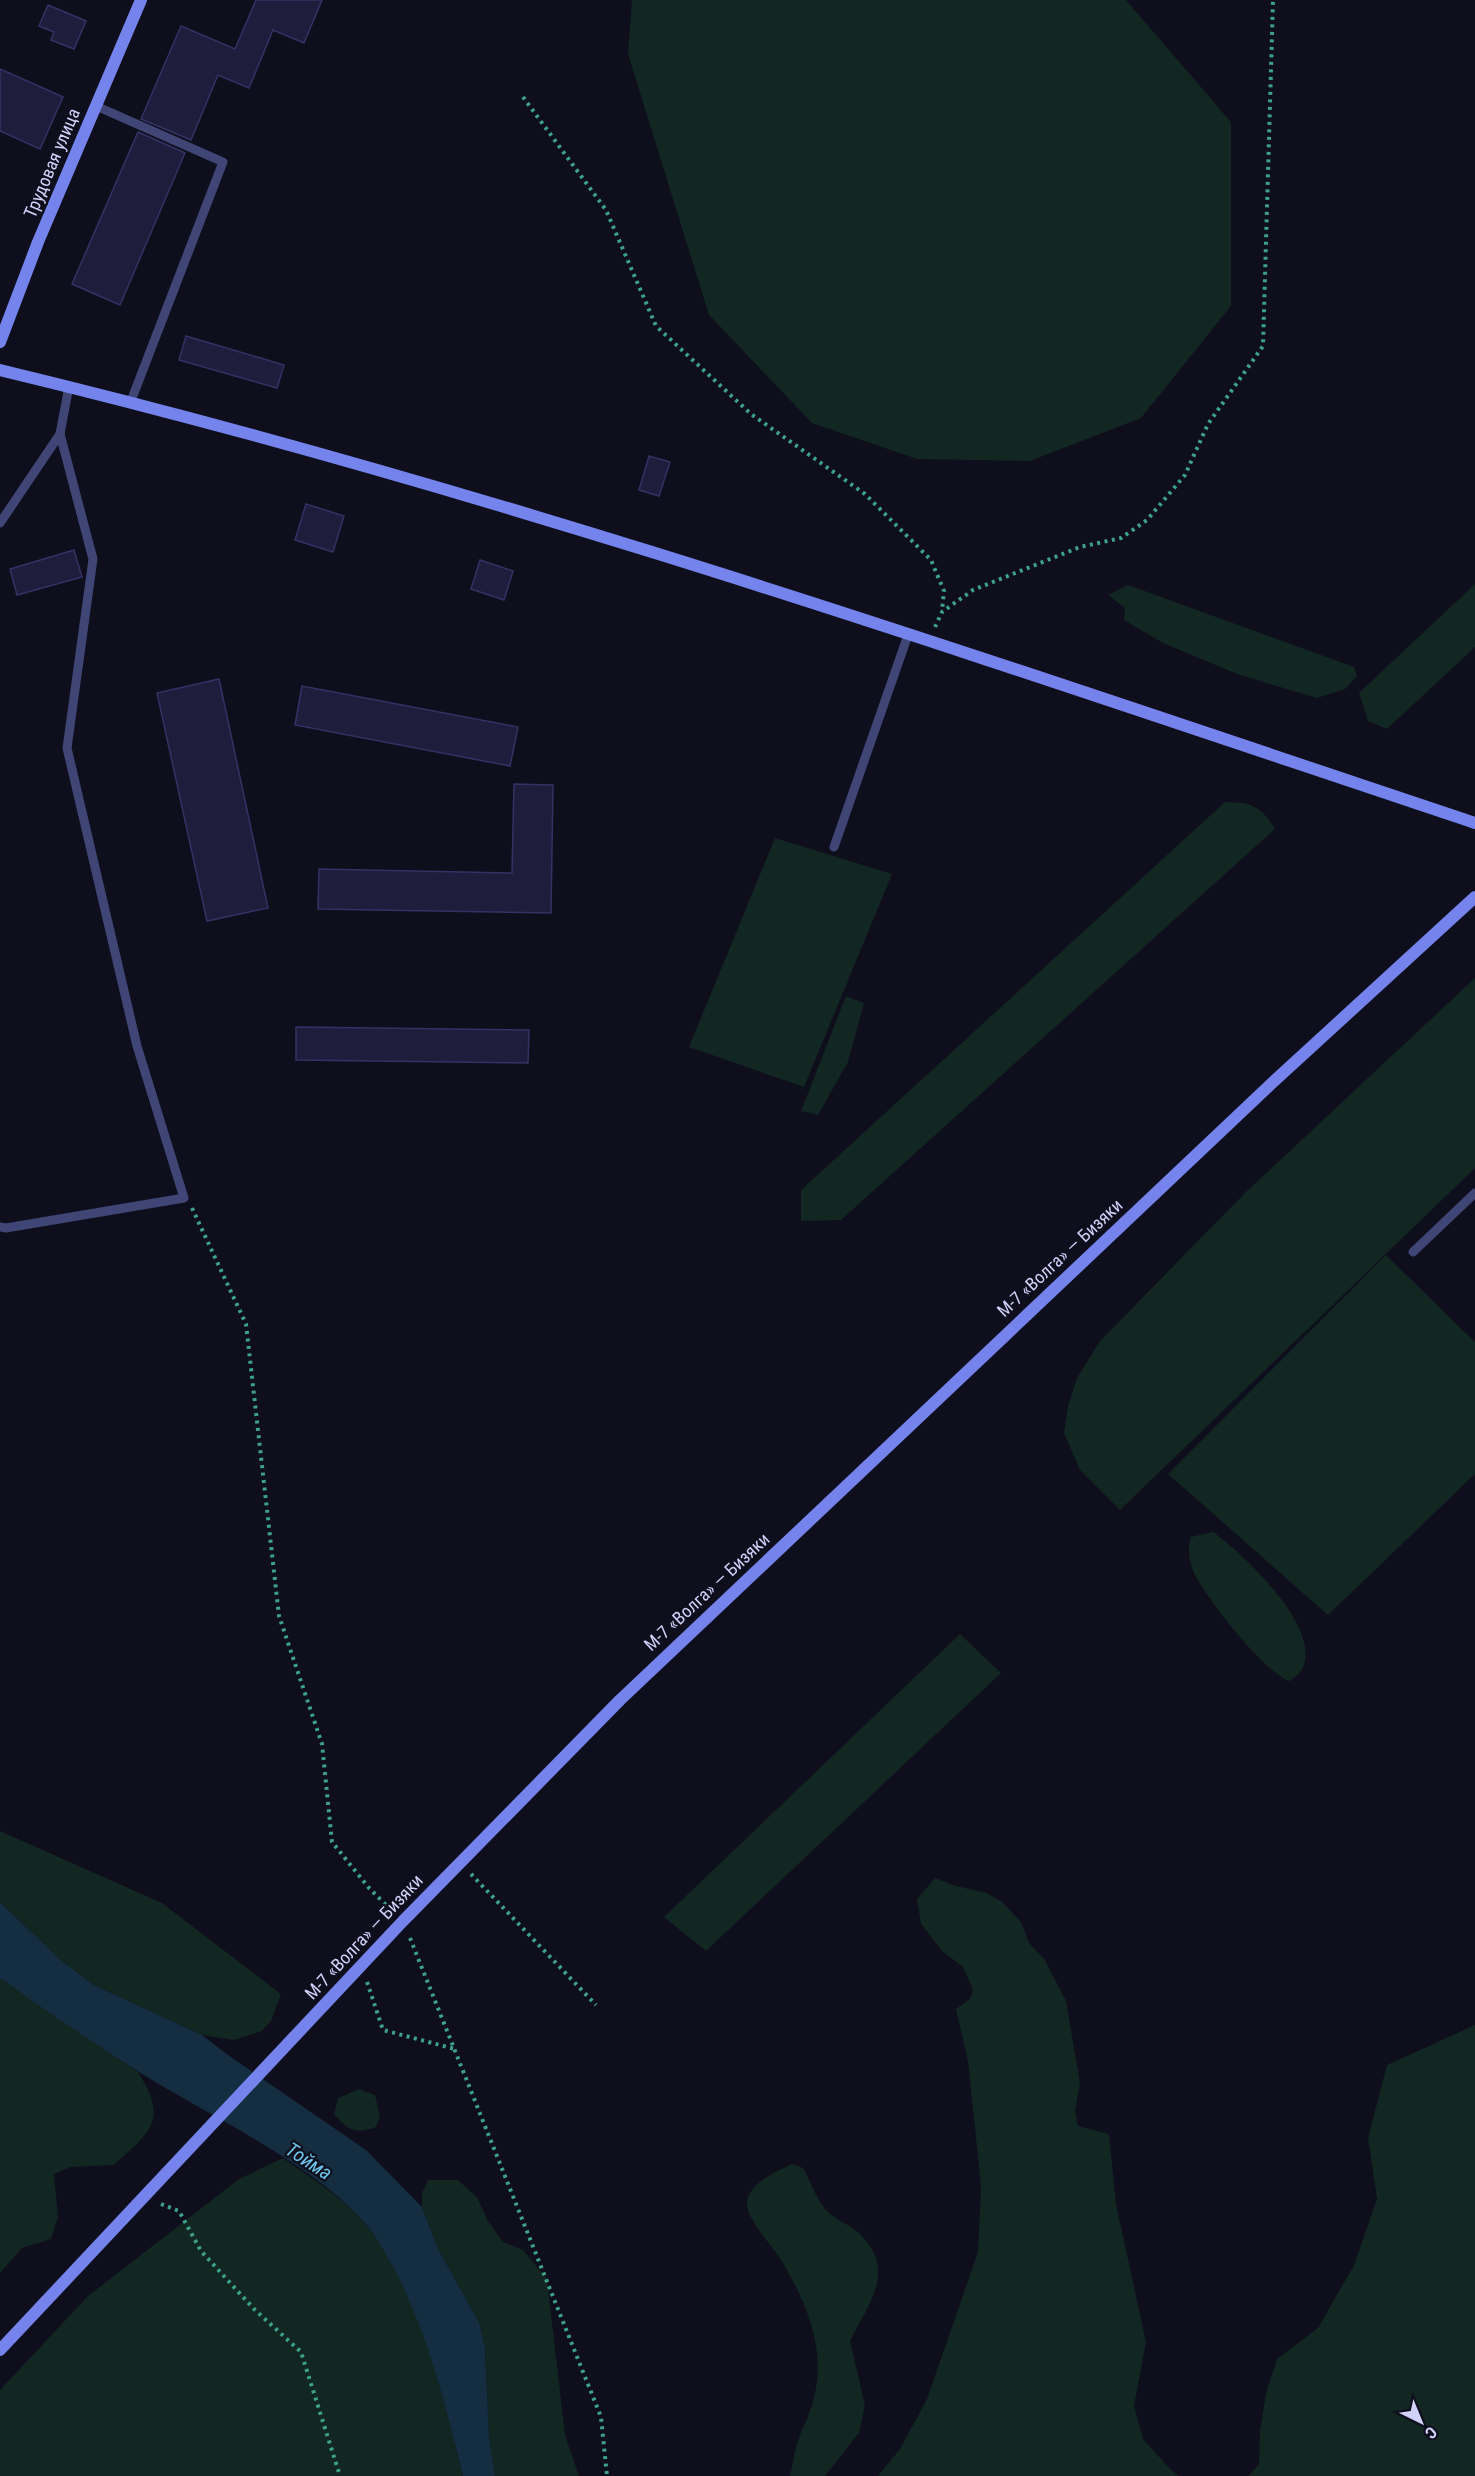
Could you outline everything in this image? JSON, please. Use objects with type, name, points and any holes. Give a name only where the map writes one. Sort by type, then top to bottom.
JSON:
[{"type":"main road","name":"Трудовая улица","points":[[0,342],[38,242],[141,0]]},
{"type":"main road","points":[[0,370],[131,401],[562,525],[929,641],[1475,823]]},
{"type":"main road","name":"М-7 «Волга» — Бизяки","points":[[0,2350],[403,1922],[654,1667],[1271,1084],[1475,897]]},
{"type":"lane","points":[[96,106],[223,162],[131,401]]},
{"type":"lane","points":[[0,523],[60,434],[69,387]]},
{"type":"lane","points":[[0,1227],[6,1228],[184,1198],[137,1046],[67,748],[93,559],[60,434]]},
{"type":"lane","points":[[834,847],[908,635]]},
{"type":"lane","points":[[1413,1252],[1475,1192]]},
{"type":"path","points":[[942,612],[973,590],[1080,547],[1121,538],[1147,520],[1185,475],[1208,424],[1263,346],[1273,0]]},
{"type":"path","points":[[523,97],[606,210],[656,326],[751,414],[865,494],[931,560],[944,591],[942,612],[929,641]]},
{"type":"path","points":[[184,1198],[192,1208],[246,1324],[279,1616],[322,1744],[332,1842],[369,1888],[403,1922],[601,2417],[607,2476]]},
{"type":"path","points":[[460,1863],[596,2005]]},
{"type":"path","points":[[362,1965],[383,2030],[455,2050]]},
{"type":"path","points":[[146,2194],[180,2211],[201,2251],[254,2309],[301,2352],[340,2476]]},
{"type":"green space","points":[[632,0],[1126,0],[1231,122],[1231,306],[1141,418],[1030,461],[917,459],[812,423],[709,315],[628,54]]},
{"type":"green space","points":[[1475,584],[1475,647],[1387,729],[1368,721],[1359,693]]},
{"type":"green space","points":[[1128,585],[1354,667],[1357,676],[1345,689],[1317,698],[1237,674],[1163,643],[1124,620],[1125,608],[1108,595]]},
{"type":"green space","points":[[1225,802],[1249,804],[1260,810],[1275,829],[841,1220],[801,1221],[801,1190]]},
{"type":"green space","points":[[775,838],[892,874],[804,1087],[689,1047]]},
{"type":"green space","points":[[1475,978],[1475,1168],[1120,1510],[1080,1470],[1064,1433],[1068,1406],[1077,1378],[1100,1341],[1246,1192]]},
{"type":"green space","points":[[846,996],[864,1003],[848,1062],[818,1115],[801,1111]]},
{"type":"green space","points":[[1386,1255],[1475,1342],[1475,1474],[1328,1615],[1168,1474]]},
{"type":"green space","points":[[1213,1532],[1261,1575],[1292,1615],[1302,1635],[1306,1654],[1301,1671],[1290,1681],[1266,1665],[1237,1634],[1194,1573],[1189,1555],[1191,1537]]},
{"type":"green space","points":[[960,1634],[1001,1673],[706,1951],[664,1917]]},
{"type":"green space","points":[[0,1831],[162,1903],[281,1994],[271,2021],[262,2031],[234,2040],[202,2035],[94,1985],[62,1961],[0,1902]]},
{"type":"green space","points":[[935,1878],[956,1886],[987,1893],[1002,1902],[1021,1922],[1029,1943],[1045,1960],[1066,2001],[1080,2083],[1075,2111],[1078,2126],[1109,2134],[1116,2204],[1146,2342],[1134,2406],[1143,2439],[1179,2476],[878,2476],[900,2449],[927,2399],[978,2252],[981,2186],[968,2061],[956,2009],[970,1999],[973,1990],[963,1967],[943,1952],[921,1924],[917,1899]]},
{"type":"green space","points":[[0,1978],[138,2072],[153,2102],[154,2114],[152,2124],[146,2134],[114,2165],[71,2167],[54,2174],[58,2217],[51,2239],[22,2248],[0,2273]]},
{"type":"green space","points":[[1475,2025],[1475,2476],[1248,2476],[1259,2464],[1260,2431],[1266,2393],[1277,2359],[1318,2328],[1354,2265],[1377,2199],[1368,2138],[1387,2065]]},
{"type":"green space","points":[[359,2089],[375,2095],[380,2116],[376,2127],[363,2131],[352,2130],[334,2114],[338,2098]]},
{"type":"green space","points":[[283,2158],[347,2205],[376,2238],[394,2267],[410,2301],[436,2373],[463,2476],[0,2476],[0,2390],[88,2296],[239,2179]]},
{"type":"green space","points":[[792,2164],[803,2168],[828,2213],[859,2233],[870,2247],[876,2260],[878,2273],[872,2299],[850,2341],[865,2405],[859,2433],[825,2476],[790,2476],[797,2445],[815,2393],[817,2358],[815,2342],[806,2309],[791,2278],[752,2220],[747,2206],[748,2198],[756,2185]]},
{"type":"green space","points":[[428,2180],[458,2180],[477,2197],[488,2221],[503,2242],[523,2250],[547,2279],[565,2435],[579,2476],[495,2476],[489,2437],[485,2348],[479,2322],[438,2249],[422,2207],[422,2193]]},
{"type":"water","name":"Тойма","points":[[0,1902],[62,1961],[94,1985],[202,2035],[366,2150],[422,2207],[438,2249],[479,2322],[485,2348],[489,2437],[495,2476],[463,2476],[439,2384],[418,2323],[392,2266],[376,2238],[356,2214],[330,2190],[300,2168],[139,2072],[0,1978]]},
{"type":"building","points":[[256,0],[322,0],[304,43],[273,30],[249,88],[218,75],[191,140],[141,119],[181,26],[235,49]]},
{"type":"building","points":[[48,5],[86,21],[74,49],[51,40],[54,32],[39,26]]},
{"type":"building","points":[[0,69],[63,97],[40,149],[0,131]]},
{"type":"building","points":[[138,132],[185,153],[120,305],[72,284]]},
{"type":"building","points":[[186,336],[284,365],[277,388],[179,360]]},
{"type":"building","points":[[649,456],[670,462],[659,496],[639,490]]},
{"type":"building","points":[[306,504],[344,516],[333,552],[295,540]]},
{"type":"building","points":[[74,550],[82,577],[17,595],[10,569]]},
{"type":"building","points":[[480,560],[513,571],[504,600],[471,589]]},
{"type":"building","points":[[219,679],[268,908],[207,921],[157,693]]},
{"type":"building","points":[[302,686],[518,727],[510,766],[295,725]]},
{"type":"building","points":[[514,784],[553,785],[551,913],[318,909],[319,869],[512,873]]},
{"type":"building","points":[[296,1027],[529,1030],[528,1063],[296,1060]]}]
